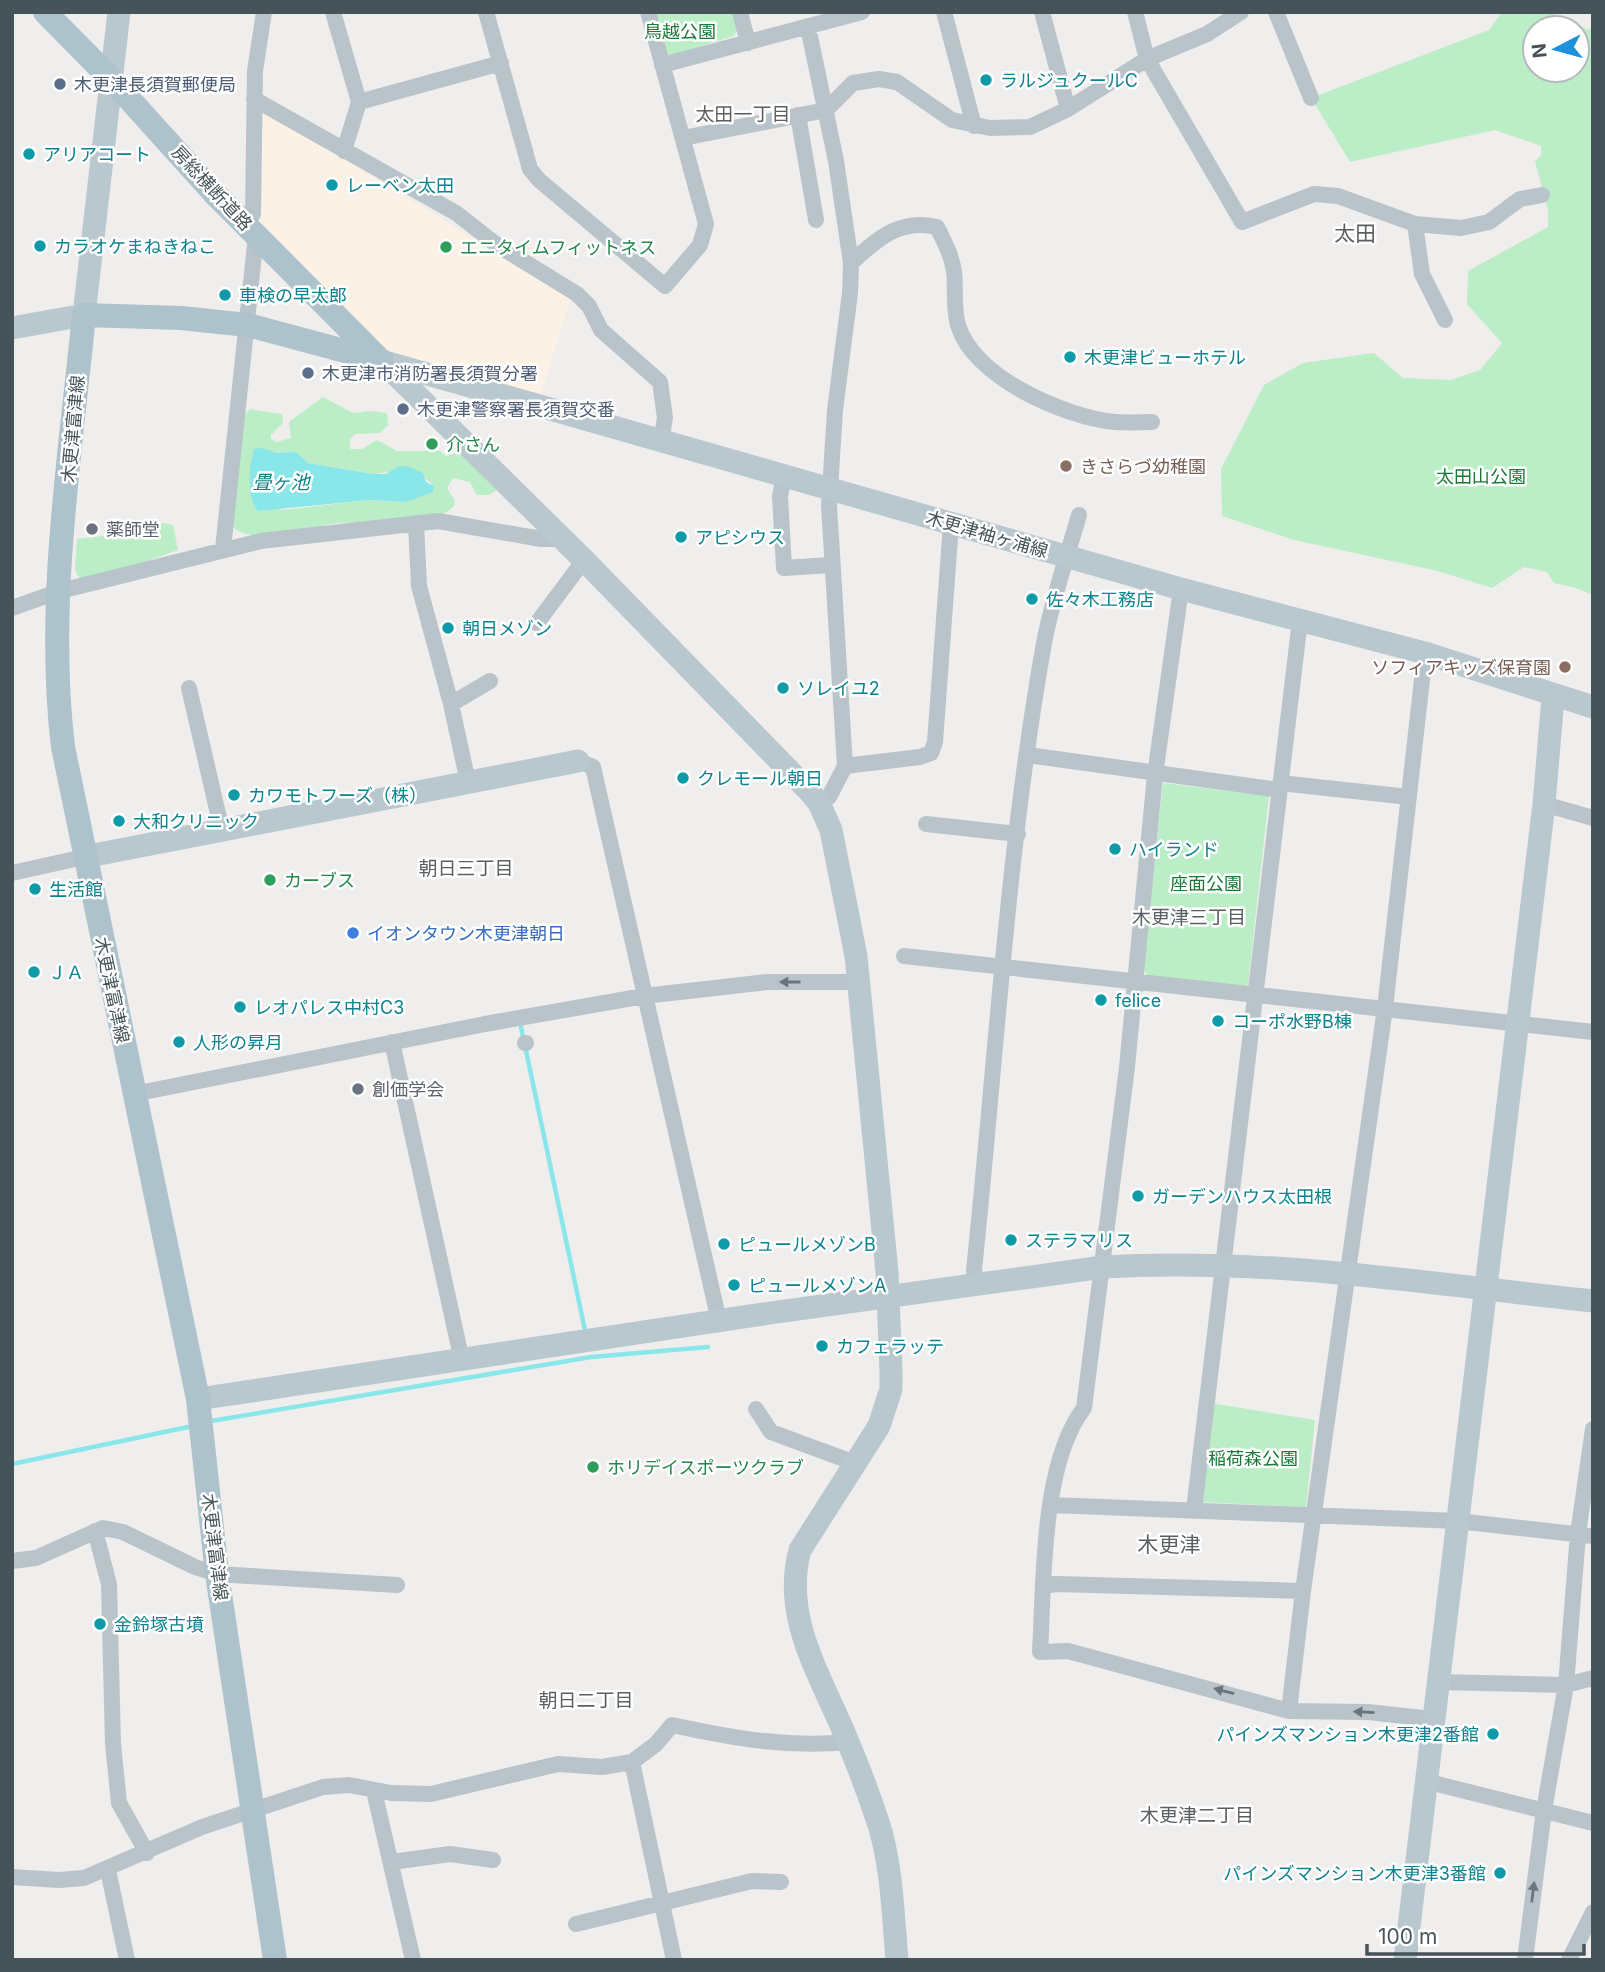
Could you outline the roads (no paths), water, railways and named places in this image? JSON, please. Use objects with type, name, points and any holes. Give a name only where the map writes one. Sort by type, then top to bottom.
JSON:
[{"type":"main road","name":"房総横断道路","points":[[45,12],[251,229],[382,361]]},
{"type":"main road","points":[[84,315],[147,316],[248,325],[382,361]]},
{"type":"main road","name":"木更津富津線","points":[[84,315],[60,591],[59,710],[84,857],[198,1399],[218,1574],[255,1809],[275,1960]]},
{"type":"street","points":[[12,328],[84,315],[119,12]]},
{"type":"street","points":[[223,549],[248,325],[254,99],[264,12]]},
{"type":"street","points":[[332,12],[359,102],[344,151]]},
{"type":"street","points":[[486,12],[530,169],[539,180],[665,286],[700,245],[706,224],[648,12]]},
{"type":"street","points":[[740,12],[747,43]]},
{"type":"street","points":[[662,65],[808,27],[839,15],[862,12]]},
{"type":"street","points":[[944,12],[974,126]]},
{"type":"street","points":[[1042,12],[1068,109]]},
{"type":"street","points":[[1135,12],[1147,59],[1242,222],[1314,194],[1338,196],[1415,224],[1461,228],[1489,222],[1520,199],[1542,195]]},
{"type":"street","points":[[683,138],[826,110],[844,89],[853,83],[888,79],[897,82],[952,120],[974,126],[1007,129],[1030,127],[1068,109],[1147,59],[1207,34],[1241,12]]},
{"type":"street","points":[[1276,12],[1311,98]]},
{"type":"street","points":[[808,27],[826,110],[850,263],[850,293],[835,410],[829,488],[831,565],[845,766],[829,797],[819,803]]},
{"type":"street","points":[[359,102],[502,63]]},
{"type":"street","points":[[254,99],[456,213],[490,240],[577,294],[589,306],[601,330],[660,382],[665,418],[662,441]]},
{"type":"street","points":[[798,115],[816,220]]},
{"type":"street","points":[[850,263],[892,229],[920,223],[937,227],[948,248],[954,271],[958,326],[967,346],[980,361],[1039,399],[1069,411],[1114,422],[1152,422]]},
{"type":"street","points":[[1415,224],[1422,274],[1445,320]]},
{"type":"street","points":[[382,361],[584,560],[819,803],[836,849],[859,982],[888,1297],[891,1389],[879,1426],[814,1525],[800,1550],[794,1572],[800,1630],[849,1742],[879,1825],[897,1960]]},
{"type":"street","name":"木更津袖ヶ浦線","points":[[382,361],[1181,589],[1426,653],[1553,697],[1593,707]]},
{"type":"street","points":[[784,476],[780,496],[784,568],[831,565]]},
{"type":"street","points":[[976,1286],[974,1270],[1003,966],[1028,755],[1044,641],[1079,515]]},
{"type":"street","points":[[12,608],[60,591],[261,541],[438,521],[541,539],[563,539]]},
{"type":"street","points":[[416,523],[419,586],[451,704],[468,782]]},
{"type":"street","points":[[845,766],[920,757],[931,753],[935,741],[951,524]]},
{"type":"street","points":[[537,624],[584,560]]},
{"type":"street","points":[[1181,589],[1155,775],[1103,1268],[1084,1408],[1071,1425],[1060,1452],[1052,1505],[1040,1652],[1068,1651],[1289,1711],[1368,1712],[1432,1719]]},
{"type":"street","points":[[1194,1510],[1300,620]]},
{"type":"street","points":[[1289,1711],[1303,1591],[1385,1008],[1426,653]]},
{"type":"street","points":[[451,704],[489,681]]},
{"type":"street","points":[[189,688],[222,831]]},
{"type":"street","points":[[1405,1960],[1544,804],[1553,697]]},
{"type":"street","points":[[1028,755],[1155,775],[1409,797]]},
{"type":"street","points":[[12,873],[578,761],[593,767],[719,1321]]},
{"type":"street","points":[[1544,804],[1593,818]]},
{"type":"street","points":[[926,824],[1018,834]]},
{"type":"street","points":[[904,956],[1593,1032]]},
{"type":"street","points":[[134,1094],[392,1042],[644,996],[767,982],[859,982]]},
{"type":"street","points":[[392,1042],[462,1361]]},
{"type":"street","points":[[198,1399],[888,1297],[1103,1268],[1158,1264],[1347,1275],[1593,1301]]},
{"type":"street","points":[[756,1409],[771,1432],[855,1463]]},
{"type":"street","points":[[1525,1960],[1544,1810],[1566,1685],[1585,1535],[1593,1429]]},
{"type":"street","points":[[1052,1505],[1457,1521],[1585,1535]]},
{"type":"street","points":[[12,1560],[36,1558],[103,1528],[123,1532],[195,1567],[218,1574],[397,1585]]},
{"type":"street","points":[[95,1531],[108,1584],[113,1732],[119,1802],[147,1853]]},
{"type":"street","points":[[1044,1586],[1056,1584],[1303,1591]]},
{"type":"street","points":[[1437,1682],[1566,1685],[1593,1678]]},
{"type":"street","points":[[12,1877],[59,1880],[84,1878],[108,1870],[202,1827],[323,1787],[349,1785],[374,1791],[430,1794],[558,1764],[603,1767],[632,1762],[656,1744],[672,1725],[733,1739],[791,1746],[849,1742]]},
{"type":"street","points":[[632,1762],[674,1960]]},
{"type":"street","points":[[1425,1781],[1593,1823]]},
{"type":"street","points":[[374,1791],[413,1960]]},
{"type":"street","points":[[392,1862],[450,1854],[494,1860]]},
{"type":"street","points":[[108,1870],[127,1960]]},
{"type":"street","points":[[576,1924],[752,1881],[781,1882]]},
{"type":"street","points":[[1569,1960],[1593,1912]]},
{"type":"water","name":"畳ヶ池","points":[[263,448],[276,453],[296,452],[308,463],[373,474],[386,474],[397,467],[407,466],[423,473],[426,482],[434,486],[433,492],[406,502],[369,500],[258,511],[250,490],[250,472],[254,449]]},
{"type":"waterway","points":[[521,1027],[586,1335]]},
{"type":"waterway","points":[[211,1421],[591,1357],[708,1347]]},
{"type":"waterway","points":[[12,1464],[193,1426]]},
{"type":"place","name":"ラルジュクールC","points":[[986,80]]},
{"type":"place","name":"木更津長須賀郵便局","points":[[60,84]]},
{"type":"place","name":"アリアコート","points":[[29,154]]},
{"type":"place","name":"レーベン太田","points":[[332,185]]},
{"type":"place","name":"カラオケまねきねこ","points":[[40,246]]},
{"type":"place","name":"エニタイムフィットネス","points":[[446,247]]},
{"type":"place","name":"車検の早太郎","points":[[225,295]]},
{"type":"place","name":"木更津ビューホテル","points":[[1070,357]]},
{"type":"place","name":"木更津市消防署長須賀分署","points":[[308,373]]},
{"type":"place","name":"木更津警察署長須賀交番","points":[[403,409]]},
{"type":"place","name":"介さん","points":[[432,444]]},
{"type":"place","name":"きさらづ幼稚園","points":[[1066,466]]},
{"type":"place","name":"薬師堂","points":[[92,529]]},
{"type":"place","name":"アピシウス","points":[[681,537]]},
{"type":"place","name":"佐々木工務店","points":[[1032,599]]},
{"type":"place","name":"朝日メゾン","points":[[448,628]]},
{"type":"place","name":"ソフィアキッズ保育園","points":[[1565,667]]},
{"type":"place","name":"ソレイユ2","points":[[783,688]]},
{"type":"place","name":"クレモール朝日","points":[[683,778]]},
{"type":"place","name":"カワモトフーズ（株）","points":[[234,795]]},
{"type":"place","name":"大和クリニック","points":[[119,821]]},
{"type":"place","name":"ハイランド","points":[[1115,849]]},
{"type":"place","name":"カーブス","points":[[270,880]]},
{"type":"place","name":"生活館","points":[[35,889]]},
{"type":"place","name":"イオンタウン木更津朝日","points":[[353,933]]},
{"type":"place","name":"ＪＡ","points":[[34,972]]},
{"type":"place","name":"felice","points":[[1101,1000]]},
{"type":"place","name":"レオパレス中村C3","points":[[240,1007]]},
{"type":"place","name":"コーポ水野B棟","points":[[1218,1021]]},
{"type":"place","name":"人形の昇月","points":[[179,1042]]},
{"type":"place","name":"創価学会","points":[[358,1089]]},
{"type":"place","name":"ガーデンハウス太田根","points":[[1138,1196]]},
{"type":"place","name":"ステラマリス","points":[[1011,1240]]},
{"type":"place","name":"ピュールメゾンB","points":[[724,1244]]},
{"type":"place","name":"ピュールメゾンA","points":[[734,1285]]},
{"type":"place","name":"カフェラッテ","points":[[822,1346]]},
{"type":"place","name":"ホリデイスポーツクラブ","points":[[593,1467]]},
{"type":"place","name":"金鈴塚古墳","points":[[100,1624]]},
{"type":"place","name":"パインズマンション木更津2番館","points":[[1493,1734]]},
{"type":"place","name":"パインズマンション木更津3番館","points":[[1500,1873]]},
{"type":"district","name":"太田一丁目","points":[[743,114]]},
{"type":"district","name":"太田","points":[[1355,233]]},
{"type":"district","name":"朝日三丁目","points":[[466,868]]},
{"type":"district","name":"木更津三丁目","points":[[1189,917]]},
{"type":"district","name":"木更津","points":[[1169,1544]]},
{"type":"district","name":"朝日二丁目","points":[[586,1700]]},
{"type":"district","name":"木更津二丁目","points":[[1197,1815]]},
{"type":"park label","name":"鳥越公園","points":[[680,31]]},
{"type":"park label","name":"太田山公園","points":[[1481,476]]},
{"type":"park label","name":"座面公園","points":[[1206,883]]},
{"type":"park label","name":"稲荷森公園","points":[[1253,1458]]}]
